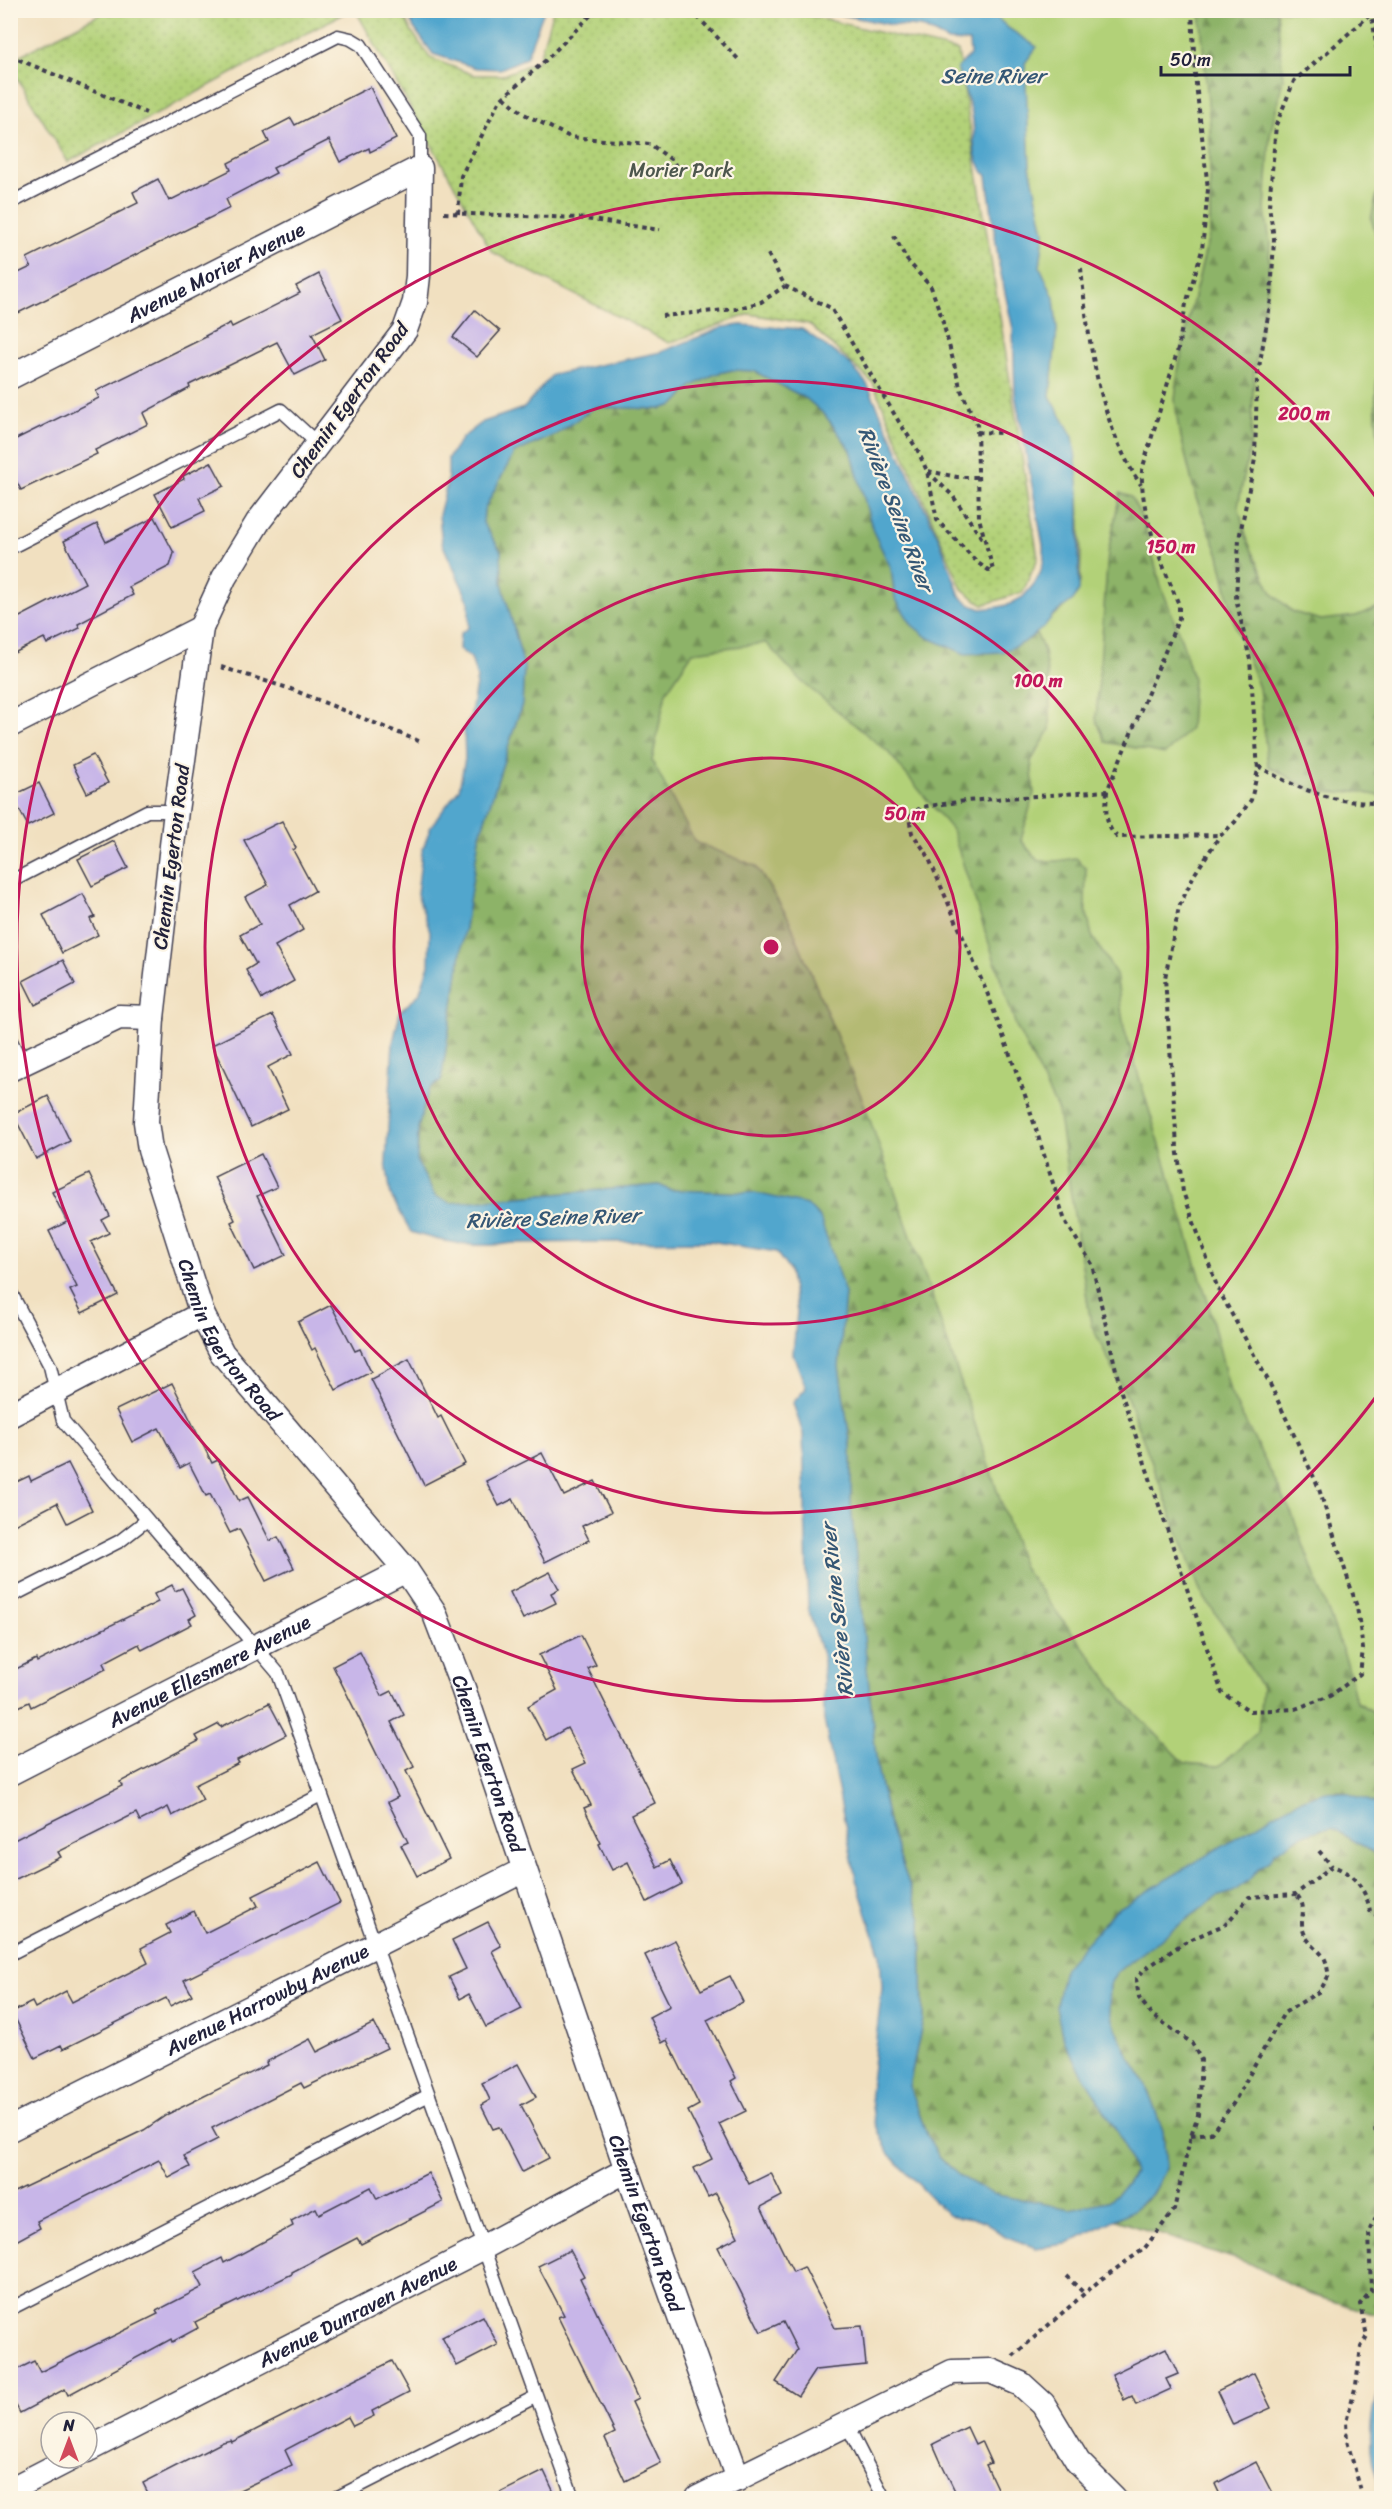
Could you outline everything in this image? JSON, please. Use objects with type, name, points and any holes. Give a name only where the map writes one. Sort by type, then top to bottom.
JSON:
[{"type":"street","name":"Chemin Egerton Road","points":[[420,168],[415,302],[405,330],[258,522],[224,578],[201,628],[176,811],[152,1018],[146,1122],[150,1150],[202,1314],[222,1353],[406,1570],[434,1612],[463,1688],[627,2170],[738,2479]]},
{"type":"street","name":"Avenue Morier Avenue","points":[[10,377],[420,168]]},
{"type":"street","points":[[10,726],[201,628]]},
{"type":"street","points":[[16,1066],[119,1017],[152,1018]]},
{"type":"street","points":[[10,1415],[202,1314]]},
{"type":"street","name":"Avenue Ellesmere Avenue","points":[[10,1773],[406,1570]]},
{"type":"street","name":"Avenue Harrowby Avenue","points":[[10,2129],[524,1870]]},
{"type":"street","name":"Avenue Dunraven Avenue","points":[[99,2444],[482,2248],[627,2170]]},
{"type":"street","points":[[698,2499],[952,2372],[991,2371],[1021,2384],[1043,2404],[1078,2462],[1114,2499]]},
{"type":"street","points":[[10,2490],[49,2470]]},
{"type":"lane","points":[[10,203],[338,36],[351,39],[361,45],[420,136],[420,168]]},
{"type":"lane","points":[[10,548],[280,410],[318,444]]},
{"type":"lane","points":[[10,882],[147,812],[176,811]]},
{"type":"lane","points":[[10,1039],[16,1066]]},
{"type":"lane","points":[[10,1291],[50,1366],[63,1421],[254,1648],[278,1673],[573,2499]]},
{"type":"lane","points":[[10,1597],[120,1541],[147,1520]]},
{"type":"lane","points":[[10,1954],[321,1795]]},
{"type":"lane","points":[[10,2309],[429,2095]]},
{"type":"lane","points":[[336,2499],[535,2397]]},
{"type":"lane","points":[[847,2425],[884,2499]]},
{"type":"path","points":[[458,214],[460,176],[475,144],[504,97],[546,60],[596,10]]},
{"type":"path","points":[[691,10],[739,60]]},
{"type":"path","points":[[1192,10],[1195,75],[1208,189],[1202,250],[1186,304],[1178,349],[1142,470],[1141,486],[1149,522],[1179,605],[1179,618],[1107,791],[1106,811],[1109,830],[1117,837],[1222,835]]},
{"type":"path","points":[[1107,791],[966,801],[921,807],[909,818],[912,833],[927,854],[988,995],[1026,1098],[1065,1221],[1092,1264],[1122,1392],[1222,1694],[1250,1711],[1295,1708],[1330,1696],[1360,1674],[1363,1648],[1357,1607],[1318,1486],[1269,1382],[1218,1288],[1183,1192],[1177,1146],[1165,978],[1179,907],[1194,875],[1222,835],[1251,800],[1258,766],[1250,660],[1236,599],[1239,539],[1255,459],[1257,379],[1271,299],[1274,238],[1269,206],[1276,125],[1294,81],[1371,12]]},
{"type":"path","points":[[1371,12],[1382,83]]},
{"type":"path","points":[[10,56],[169,123]]},
{"type":"path","points":[[504,97],[524,114],[570,137],[650,144],[673,161],[681,174]]},
{"type":"path","points":[[419,212],[578,218],[660,230]]},
{"type":"path","points":[[768,254],[785,286],[831,308],[898,422],[917,448],[927,471],[937,520],[978,563],[990,571],[993,570],[979,518],[977,425],[961,390],[931,286],[907,260],[894,236]]},
{"type":"path","points":[[1081,268],[1085,315],[1093,359],[1105,403],[1129,468],[1141,486]]},
{"type":"path","points":[[662,316],[736,309],[761,302],[785,286]]},
{"type":"path","points":[[977,432],[1000,433]]},
{"type":"path","points":[[927,471],[957,477],[977,477]]},
{"type":"path","points":[[927,471],[953,496],[986,546]]},
{"type":"path","points":[[197,659],[291,689],[421,742]]},
{"type":"path","points":[[1258,766],[1290,785],[1313,794],[1368,803],[1382,802]]},
{"type":"path","points":[[1319,1851],[1332,1866],[1357,1881],[1367,1895],[1370,1911],[1382,1919]]},
{"type":"path","points":[[991,2371],[1020,2351],[1084,2294],[1144,2248],[1174,2210],[1191,2135],[1198,2115],[1201,2060],[1192,2043],[1152,2015],[1139,1998],[1136,1979],[1145,1969],[1185,1942],[1226,1924],[1249,1897],[1296,1894],[1332,1866]]},
{"type":"path","points":[[1191,2135],[1211,2133],[1233,2104],[1284,2013],[1320,1991],[1329,1975],[1324,1957],[1308,1941],[1302,1928],[1304,1912],[1301,1900],[1296,1894]]},
{"type":"path","points":[[1363,2499],[1347,2441],[1346,2422],[1356,2385],[1361,2347],[1367,2336],[1360,2304],[1371,2291],[1369,2231],[1376,2217],[1381,2195],[1376,2124],[1382,2118]]},
{"type":"path","points":[[1066,2276],[1084,2294]]},
{"type":"green space","name":"Morier Park","points":[[553,10],[790,11],[958,51],[1038,558],[1023,592],[983,605],[962,589],[873,383],[809,324],[750,314],[669,343],[492,252],[356,11],[402,11],[410,29],[430,58],[474,75],[503,75],[538,61]]},
{"type":"green space","points":[[106,11],[348,11],[68,162],[11,68],[11,60]]},
{"type":"green space","points":[[990,11],[1381,11],[1381,1805],[1337,1790],[992,2194],[899,1854],[820,1218],[502,583],[1036,633],[1063,609],[1080,583],[1079,493],[1073,437],[1050,396],[1057,330],[1054,298],[1040,267],[1044,232],[1030,166],[1025,77],[1025,62],[1036,47],[1008,28]]},
{"type":"green space","points":[[1200,11],[1277,11],[1283,79],[1270,135],[1265,210],[1270,242],[1268,284],[1254,371],[1251,441],[1238,506],[1248,542],[1272,593],[1293,612],[1321,620],[1356,616],[1381,606],[1381,796],[1355,791],[1340,793],[1313,791],[1268,766],[1259,688],[1235,625],[1219,555],[1196,498],[1178,425],[1175,400],[1178,371],[1210,232],[1210,125]]},
{"type":"green space","points":[[1378,190],[1381,190],[1381,249],[1371,219]]},
{"type":"green space","points":[[1381,361],[1381,453],[1375,407],[1376,384]]},
{"type":"green space","points":[[732,370],[754,371],[807,399],[825,415],[851,450],[873,531],[891,568],[895,598],[1023,643],[1036,633],[1044,651],[1050,694],[1050,730],[1031,761],[1034,793],[1021,840],[1038,861],[1076,858],[1086,868],[1085,905],[1092,936],[1116,974],[1124,1028],[1208,1302],[1230,1392],[1292,1514],[1347,1663],[1356,1702],[1381,1716],[1381,1805],[1337,1790],[1114,1911],[1061,2030],[1068,2049],[1123,2142],[1134,2173],[1127,2184],[1108,2201],[1070,2209],[992,2194],[958,2175],[938,2155],[927,2135],[909,2086],[923,2019],[921,1919],[889,1826],[877,1767],[851,1507],[851,1447],[839,1367],[845,1293],[755,1193],[670,1190],[659,1185],[451,1203],[435,1196],[417,1162],[418,1128],[426,1098],[430,1088],[441,1081],[479,838],[522,704],[524,667],[502,583],[501,551],[483,524],[484,510],[514,453],[555,435],[595,407],[660,409],[674,405],[692,386],[715,374]],"holes":[[[766,643],[801,681],[888,752],[952,830],[1016,1026],[1058,1111],[1091,1324],[1127,1397],[1201,1593],[1234,1640],[1262,1688],[1258,1732],[1219,1766],[1185,1763],[1129,1707],[1023,1568],[932,1296],[865,1106],[788,917],[756,866],[695,842],[652,761],[666,692],[693,652]]]},
{"type":"green space","points":[[1120,493],[1131,497],[1143,520],[1161,586],[1182,641],[1193,679],[1190,729],[1165,754],[1106,742],[1096,719],[1108,553]]},
{"type":"green space","points":[[1333,1828],[1381,1857],[1381,2316],[1309,2294],[1251,2264],[1116,2220],[1144,2202],[1152,2194],[1166,2168],[1163,2131],[1144,2081],[1129,2057],[1115,2026],[1109,2006],[1110,1984],[1116,1973],[1217,1897],[1241,1885],[1286,1844],[1309,1833]]},
{"type":"water","points":[[406,11],[544,11],[526,58],[500,69],[476,68],[433,54],[414,28]]},
{"type":"water","name":"Seine River","points":[[823,11],[990,11],[1008,28],[1037,47],[1025,63],[1030,166],[1044,232],[1040,267],[1054,298],[1057,330],[1050,396],[1073,437],[1075,450],[1079,493],[1079,591],[1073,600],[1053,615],[1044,627],[1023,643],[1002,652],[965,654],[927,637],[912,625],[895,598],[891,568],[873,531],[851,450],[825,415],[807,399],[754,371],[732,370],[715,374],[692,386],[674,405],[660,409],[595,407],[555,435],[514,453],[484,510],[483,523],[501,551],[502,583],[524,667],[522,704],[479,838],[441,1081],[430,1088],[426,1098],[418,1128],[417,1162],[435,1196],[451,1203],[659,1185],[670,1190],[755,1193],[807,1205],[820,1218],[845,1293],[839,1367],[851,1447],[851,1507],[877,1767],[889,1826],[921,1919],[923,2019],[909,2086],[927,2135],[938,2155],[958,2175],[992,2194],[1070,2209],[1108,2201],[1127,2184],[1134,2173],[1123,2142],[1068,2049],[1061,2030],[1056,2006],[1064,1968],[1114,1911],[1290,1805],[1317,1794],[1336,1792],[1354,1795],[1381,1805],[1381,1857],[1333,1828],[1298,1837],[1274,1853],[1270,1861],[1233,1892],[1217,1897],[1116,1973],[1110,1984],[1109,2006],[1115,2026],[1129,2057],[1144,2081],[1163,2131],[1166,2168],[1152,2194],[1130,2212],[1066,2244],[1036,2248],[1005,2236],[984,2221],[948,2215],[889,2154],[874,2121],[870,2091],[882,1988],[880,1955],[856,1879],[824,1720],[823,1657],[808,1610],[803,1434],[793,1403],[806,1388],[793,1354],[797,1312],[789,1270],[776,1252],[710,1241],[487,1245],[462,1244],[423,1236],[411,1232],[391,1196],[386,1162],[393,1043],[400,1012],[419,994],[429,965],[430,931],[417,894],[422,852],[431,826],[459,789],[465,759],[464,729],[470,719],[477,678],[471,658],[459,649],[460,634],[469,627],[469,602],[442,543],[439,515],[448,480],[448,458],[462,438],[483,422],[524,408],[552,375],[661,352],[724,327],[741,325],[802,329],[849,363],[867,384],[940,541],[960,596],[971,605],[981,609],[1010,604],[1023,597],[1040,574],[1044,560],[1043,545],[1015,394],[1013,329],[999,265],[987,176],[977,161],[972,114],[957,68],[970,55],[969,42],[948,41],[921,27],[892,25]]},
{"type":"water","points":[[1381,2385],[1381,2490],[1373,2461],[1371,2440],[1373,2411]]},
{"type":"building","points":[[370,87],[396,139],[370,152],[369,148],[340,162],[329,140],[273,168],[276,173],[226,199],[230,208],[10,317],[10,277],[31,267],[27,258],[138,203],[133,192],[158,179],[169,201],[231,170],[228,163],[269,142],[264,132],[291,118],[295,125]]},
{"type":"building","points":[[319,274],[342,319],[312,334],[325,360],[295,375],[277,342],[189,385],[190,388],[143,413],[148,424],[95,450],[97,454],[21,490],[10,469],[10,442],[99,398],[96,391],[230,323],[232,327],[300,293],[296,286]]},
{"type":"building","points":[[475,310],[500,331],[477,357],[453,337]]},
{"type":"building","points":[[211,462],[224,486],[199,498],[205,511],[172,527],[155,494]]},
{"type":"building","points":[[155,517],[174,553],[170,566],[129,587],[133,595],[78,624],[80,628],[47,644],[44,638],[10,655],[10,622],[85,583],[64,541],[97,524],[106,542]]},
{"type":"building","points":[[93,755],[108,783],[87,793],[73,765]]},
{"type":"building","points":[[39,783],[54,813],[28,826],[12,796]]},
{"type":"building","points":[[282,821],[296,848],[293,850],[315,891],[290,905],[303,930],[275,946],[294,981],[262,999],[246,970],[256,964],[240,935],[260,924],[245,897],[268,885],[244,840]]},
{"type":"building","points":[[114,841],[128,868],[92,886],[78,859]]},
{"type":"building","points":[[83,894],[95,917],[90,919],[98,935],[62,953],[43,915]]},
{"type":"building","points":[[63,960],[75,984],[35,1005],[23,981]]},
{"type":"building","points":[[273,1015],[293,1054],[268,1067],[288,1109],[251,1127],[212,1045]]},
{"type":"building","points":[[48,1096],[70,1141],[36,1159],[13,1114]]},
{"type":"building","points":[[261,1154],[277,1187],[257,1196],[286,1255],[254,1270],[231,1222],[235,1220],[214,1177]]},
{"type":"building","points":[[89,1174],[110,1216],[102,1220],[109,1233],[91,1242],[118,1295],[82,1313],[70,1290],[77,1287],[49,1231],[67,1222],[52,1192]]},
{"type":"building","points":[[331,1305],[355,1351],[360,1349],[371,1372],[336,1390],[315,1348],[312,1350],[298,1322]]},
{"type":"building","points":[[409,1359],[438,1418],[441,1416],[465,1464],[424,1485],[371,1379]]},
{"type":"building","points":[[172,1383],[212,1463],[218,1460],[239,1501],[248,1497],[270,1541],[278,1537],[294,1568],[266,1581],[239,1529],[230,1533],[210,1494],[206,1496],[189,1463],[180,1468],[159,1428],[132,1442],[116,1410]]},
{"type":"building","points":[[542,1453],[564,1496],[595,1481],[611,1512],[582,1526],[589,1540],[545,1562],[513,1499],[499,1506],[486,1481]]},
{"type":"building","points":[[68,1463],[92,1510],[67,1523],[57,1503],[10,1527],[10,1485],[29,1476],[31,1481]]},
{"type":"building","points":[[550,1572],[559,1589],[551,1593],[556,1603],[523,1619],[510,1592]]},
{"type":"building","points":[[172,1585],[175,1591],[182,1588],[196,1615],[189,1619],[192,1624],[142,1650],[139,1644],[103,1663],[106,1669],[31,1707],[29,1702],[10,1711],[10,1672],[36,1659],[37,1662],[158,1602],[154,1594]]},
{"type":"building","points":[[581,1635],[596,1665],[588,1669],[655,1803],[631,1815],[657,1867],[670,1860],[682,1884],[647,1902],[628,1862],[612,1870],[599,1844],[601,1843],[584,1808],[591,1805],[573,1769],[586,1763],[567,1728],[546,1740],[528,1706],[557,1690],[539,1655]]},
{"type":"building","points":[[360,1652],[382,1696],[392,1691],[404,1715],[391,1722],[414,1767],[406,1771],[449,1859],[417,1876],[401,1845],[408,1842],[388,1802],[398,1797],[333,1666]]},
{"type":"building","points":[[269,1703],[286,1735],[237,1760],[239,1763],[195,1785],[203,1800],[172,1816],[168,1807],[140,1821],[136,1813],[58,1852],[61,1857],[10,1882],[10,1842],[122,1786],[120,1782],[199,1741],[196,1736],[219,1724],[221,1727]]},
{"type":"building","points":[[320,1862],[340,1903],[184,1980],[192,1995],[170,2006],[166,1998],[63,2049],[61,2045],[35,2058],[12,2012],[32,2002],[35,2008],[66,1991],[72,2002],[148,1963],[141,1948],[170,1933],[166,1925],[194,1911],[205,1933],[258,1906],[253,1896]]},
{"type":"building","points":[[488,1922],[501,1946],[492,1951],[522,2009],[486,2027],[469,1994],[460,1999],[449,1977],[466,1969],[452,1940]]},
{"type":"building","points":[[675,1940],[701,1990],[730,1976],[743,2002],[707,2020],[736,2078],[731,2081],[746,2111],[719,2124],[749,2184],[771,2173],[782,2196],[761,2207],[793,2272],[804,2267],[835,2328],[862,2326],[866,2365],[815,2370],[798,2396],[776,2382],[797,2350],[783,2322],[761,2332],[718,2247],[738,2237],[716,2193],[708,2197],[694,2168],[712,2159],[688,2111],[699,2105],[667,2040],[662,2043],[649,2017],[670,2006],[645,1955]]},
{"type":"building","points":[[374,2023],[387,2048],[304,2088],[301,2083],[212,2128],[218,2139],[184,2156],[190,2167],[169,2178],[159,2160],[37,2221],[40,2228],[16,2241],[10,2230],[10,2194],[144,2130],[168,2114],[267,2065],[266,2062],[310,2039],[317,2052]]},
{"type":"building","points":[[518,2064],[536,2097],[521,2105],[549,2158],[522,2172],[499,2127],[493,2129],[481,2105],[490,2100],[482,2083]]},
{"type":"building","points":[[428,2173],[443,2202],[361,2244],[357,2238],[292,2274],[195,2322],[198,2328],[172,2342],[171,2339],[68,2395],[65,2389],[20,2413],[10,2394],[10,2373],[34,2361],[40,2372],[158,2314],[156,2311],[203,2287],[195,2272],[222,2258],[224,2263],[293,2226],[291,2221],[316,2208],[319,2214],[371,2187],[377,2199]]},
{"type":"building","points":[[570,2250],[584,2276],[580,2278],[638,2399],[632,2402],[661,2463],[625,2481],[605,2438],[615,2433],[558,2317],[564,2315],[538,2266]]},
{"type":"building","points":[[483,2316],[498,2345],[457,2366],[442,2337]]},
{"type":"building","points":[[1166,2348],[1178,2374],[1166,2379],[1171,2389],[1136,2405],[1132,2396],[1124,2400],[1112,2374]]},
{"type":"building","points":[[392,2361],[409,2392],[372,2411],[374,2416],[353,2426],[348,2417],[285,2450],[292,2465],[221,2499],[151,2499],[143,2483],[223,2442],[231,2440],[232,2442]]},
{"type":"building","points":[[1254,2373],[1271,2408],[1233,2425],[1217,2391]]},
{"type":"building","points":[[967,2427],[975,2444],[981,2441],[991,2463],[986,2465],[1002,2499],[959,2499],[940,2460],[933,2444]]},
{"type":"building","points":[[1256,2462],[1275,2499],[1222,2499],[1215,2484]]},
{"type":"building","points":[[544,2471],[557,2499],[488,2499]]},
{"type":"water label","name":"Rivière Seine River","points":[[896,509]]},
{"type":"water label","name":"Rivière Seine River","points":[[553,1218]]},
{"type":"water label","name":"Rivière Seine River","points":[[837,1610]]}]
